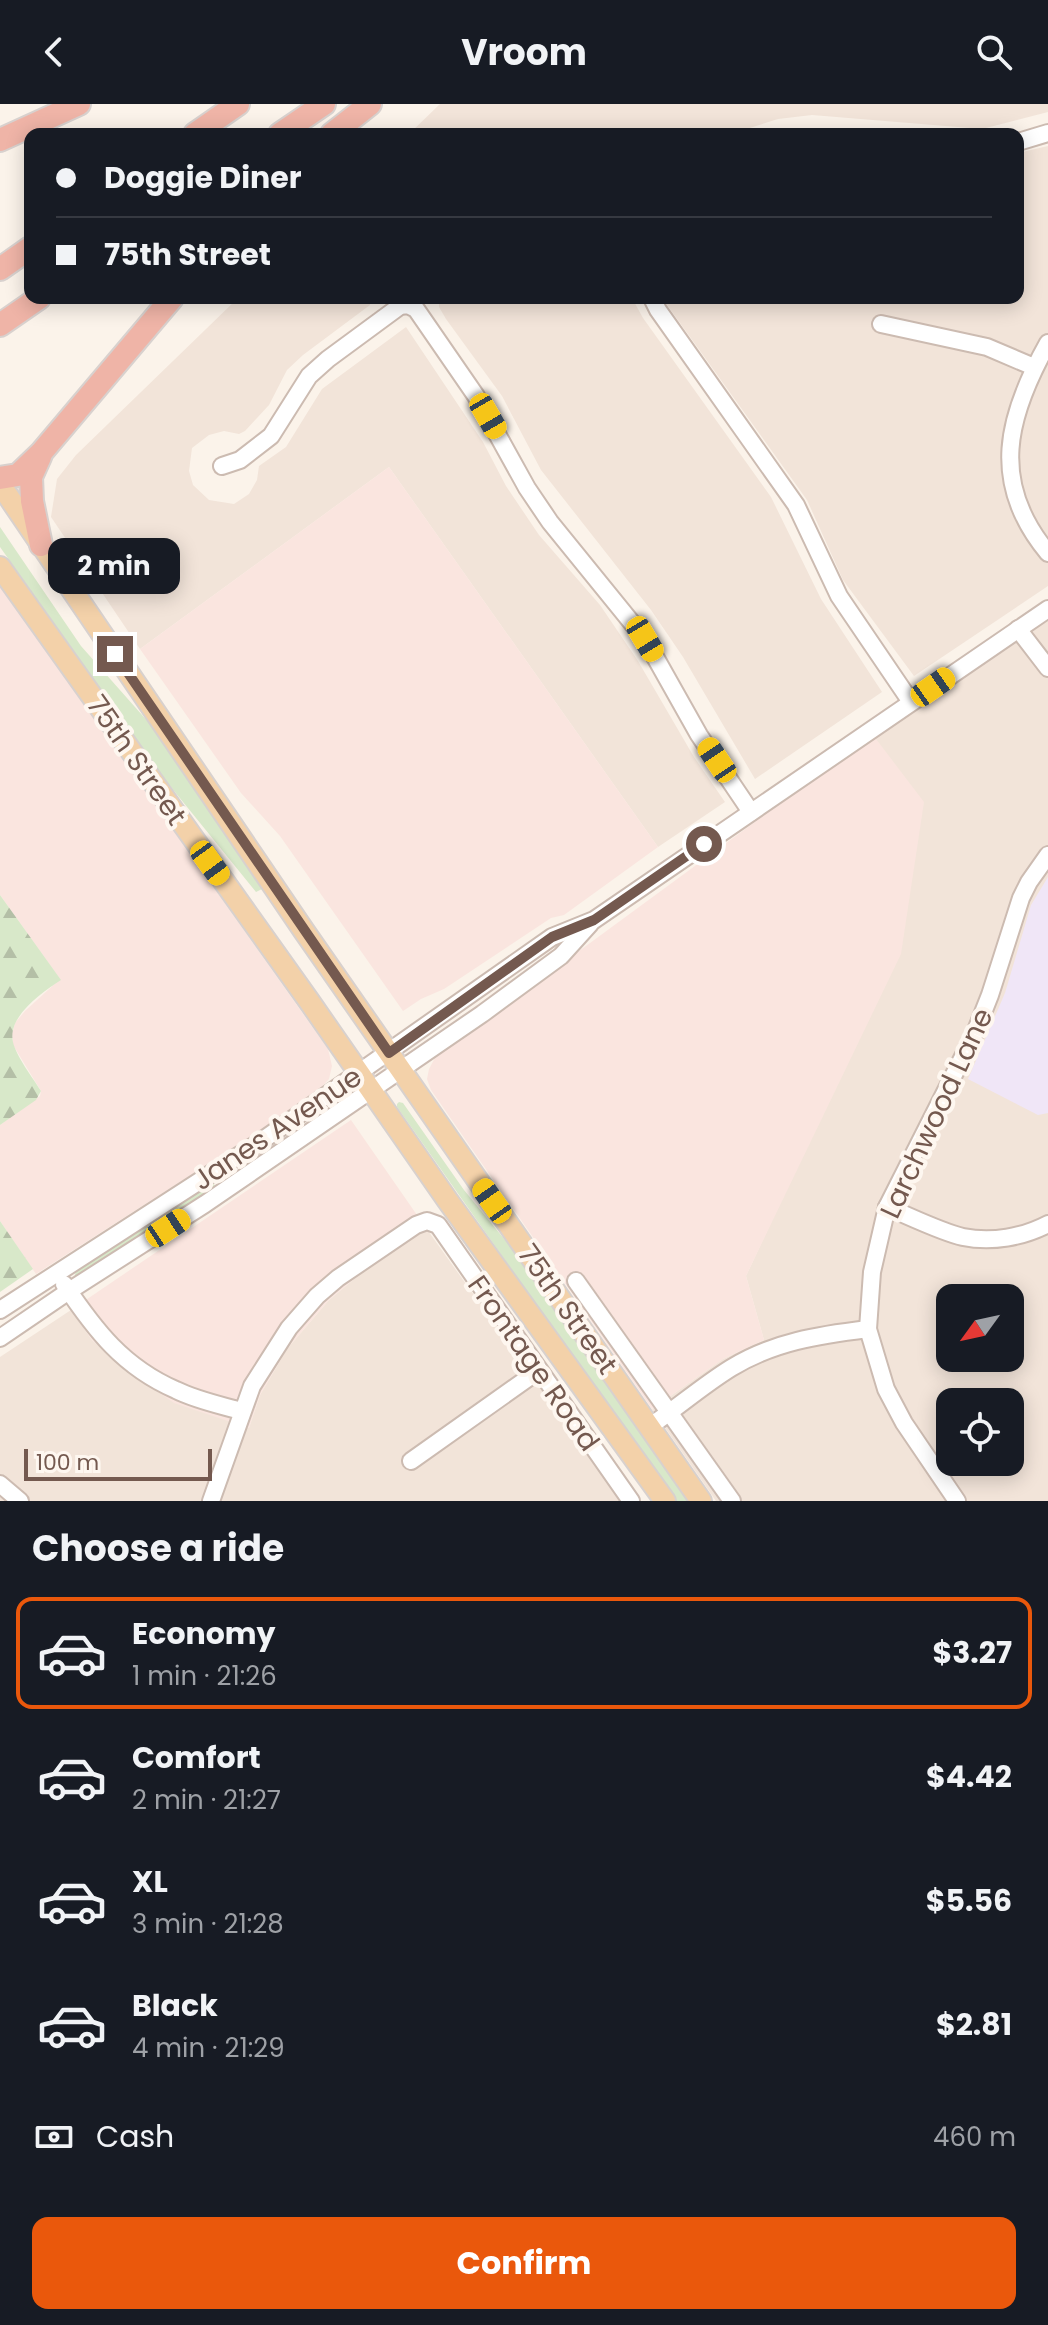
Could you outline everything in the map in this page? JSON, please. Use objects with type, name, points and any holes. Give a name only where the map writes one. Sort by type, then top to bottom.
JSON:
[{"type":"highway","points":[[26,128],[79,104]]},
{"type":"highway","points":[[204,128],[238,104]]},
{"type":"highway","points":[[289,128],[324,104]]},
{"type":"highway","points":[[340,128],[370,104]]},
{"type":"highway","points":[[0,140],[24,129]]},
{"type":"highway","points":[[0,269],[24,252]]},
{"type":"highway","points":[[0,325],[30,304]]},
{"type":"highway","points":[[0,481],[18,475],[41,453],[167,304]]},
{"type":"highway","points":[[41,453],[31,477],[32,501],[41,545]]},
{"type":"main road","name":"75th Street","points":[[0,481],[394,1062],[701,1501]]},
{"type":"main road","name":"75th Street","points":[[0,567],[448,1201],[665,1501]]},
{"type":"street","points":[[1024,140],[1048,133]]},
{"type":"street","points":[[655,304],[796,505],[839,596],[911,702]]},
{"type":"street","points":[[222,466],[240,460],[271,436],[309,376],[328,359],[400,306],[408,305],[416,309],[476,396],[527,488],[550,522],[645,639],[699,735],[751,812]]},
{"type":"street","points":[[881,324],[987,347],[1034,367]]},
{"type":"street","points":[[1048,343],[1020,400],[1012,429],[1010,463],[1016,500],[1031,530],[1048,553]]},
{"type":"street","name":"Janes Avenue","points":[[0,1338],[205,1204],[365,1082],[561,956],[594,920],[1048,609]]},
{"type":"street","points":[[1018,629],[1048,668]]},
{"type":"street","name":"Larchwood Lane","points":[[868,1329],[872,1272],[887,1207],[975,1033],[1021,898],[1048,855]]},
{"type":"street","name":"Janes Avenue","points":[[0,1310],[260,1142],[365,1082]]},
{"type":"street","points":[[887,1207],[963,1237],[1016,1236],[1048,1224]]},
{"type":"street","name":"Frontage Road","points":[[241,1411],[270,1354],[317,1296],[338,1278],[416,1225],[427,1221],[438,1225],[631,1501]]},
{"type":"street","points":[[56,1272],[107,1343],[147,1376],[188,1395],[241,1411],[211,1501]]},
{"type":"street","points":[[576,1281],[732,1501]]},
{"type":"street","points":[[649,1427],[728,1370],[774,1347],[819,1335],[868,1329],[893,1404],[957,1501]]},
{"type":"street","points":[[411,1461],[538,1371]]},
{"type":"street","points":[[0,1484],[20,1501]]},
{"type":"shaded area","points":[[440,104],[1048,104],[1048,112],[986,128],[812,115],[778,119],[750,128],[415,128]]},
{"type":"shaded area","points":[[1048,146],[1048,586],[914,676],[843,580],[807,500],[666,304],[1024,304],[1024,152]]},
{"type":"shaded area","points":[[232,304],[370,304],[287,370],[269,405],[245,431],[209,435],[192,448],[189,471],[193,485],[209,500],[234,504],[249,494],[257,480],[259,466],[286,447],[322,389],[406,327],[483,442],[506,486],[539,535],[600,605],[638,661],[694,757],[725,802],[658,847],[389,467],[140,649],[51,517],[57,479],[76,455]]},
{"type":"shaded area","points":[[439,304],[635,304],[771,497],[821,599],[882,692],[755,779],[683,657],[651,610],[541,470],[502,396]]},
{"type":"shaded area","points":[[389,467],[658,847],[564,915],[551,918],[444,989],[403,1011],[280,836],[241,793],[140,649]]},
{"type":"shaded area","points":[[0,586],[328,1049],[332,1066],[329,1079],[317,1092],[36,1274],[0,1221],[0,1125],[40,1096],[41,1091],[13,1045],[12,1034],[15,1023],[25,1011],[60,979],[0,895]]},
{"type":"shaded area","points":[[1048,620],[1048,1501],[716,1501],[652,1409],[723,1359],[764,1340],[746,1276],[812,1135],[873,735]]},
{"type":"shaded area","points":[[873,735],[924,802],[901,954],[746,1276],[764,1340],[723,1359],[652,1409],[431,1090],[427,1079],[429,1069],[436,1056]]},
{"type":"shaded area","points":[[1048,877],[1048,1113],[1038,1115],[968,1079],[1005,993],[1031,905]]},
{"type":"shaded area","points":[[351,1120],[426,1228],[377,1260],[329,1300],[287,1349],[260,1395],[249,1428],[174,1403],[129,1372],[92,1340],[71,1310]]},
{"type":"shaded area","points":[[426,1228],[621,1501],[0,1501],[0,1357],[71,1310],[92,1340],[129,1372],[249,1428],[260,1395],[287,1349],[329,1300],[377,1260]]},
{"type":"green space","points":[[0,527],[81,646],[150,724],[262,889],[256,892],[166,781],[0,547]]},
{"type":"green space","points":[[0,895],[61,980],[28,1006],[15,1023],[15,1048],[41,1091],[36,1100],[0,1125]]},
{"type":"green space","points":[[399,1102],[403,1103],[464,1190],[519,1257],[689,1501],[675,1501],[397,1107]]},
{"type":"green space","points":[[212,1182],[213,1188],[74,1279],[82,1264]]},
{"type":"green space","points":[[0,1221],[33,1269],[0,1292]]},
{"type":"route","points":[[115,654],[389,1053],[552,937],[594,920],[704,844]]}]
